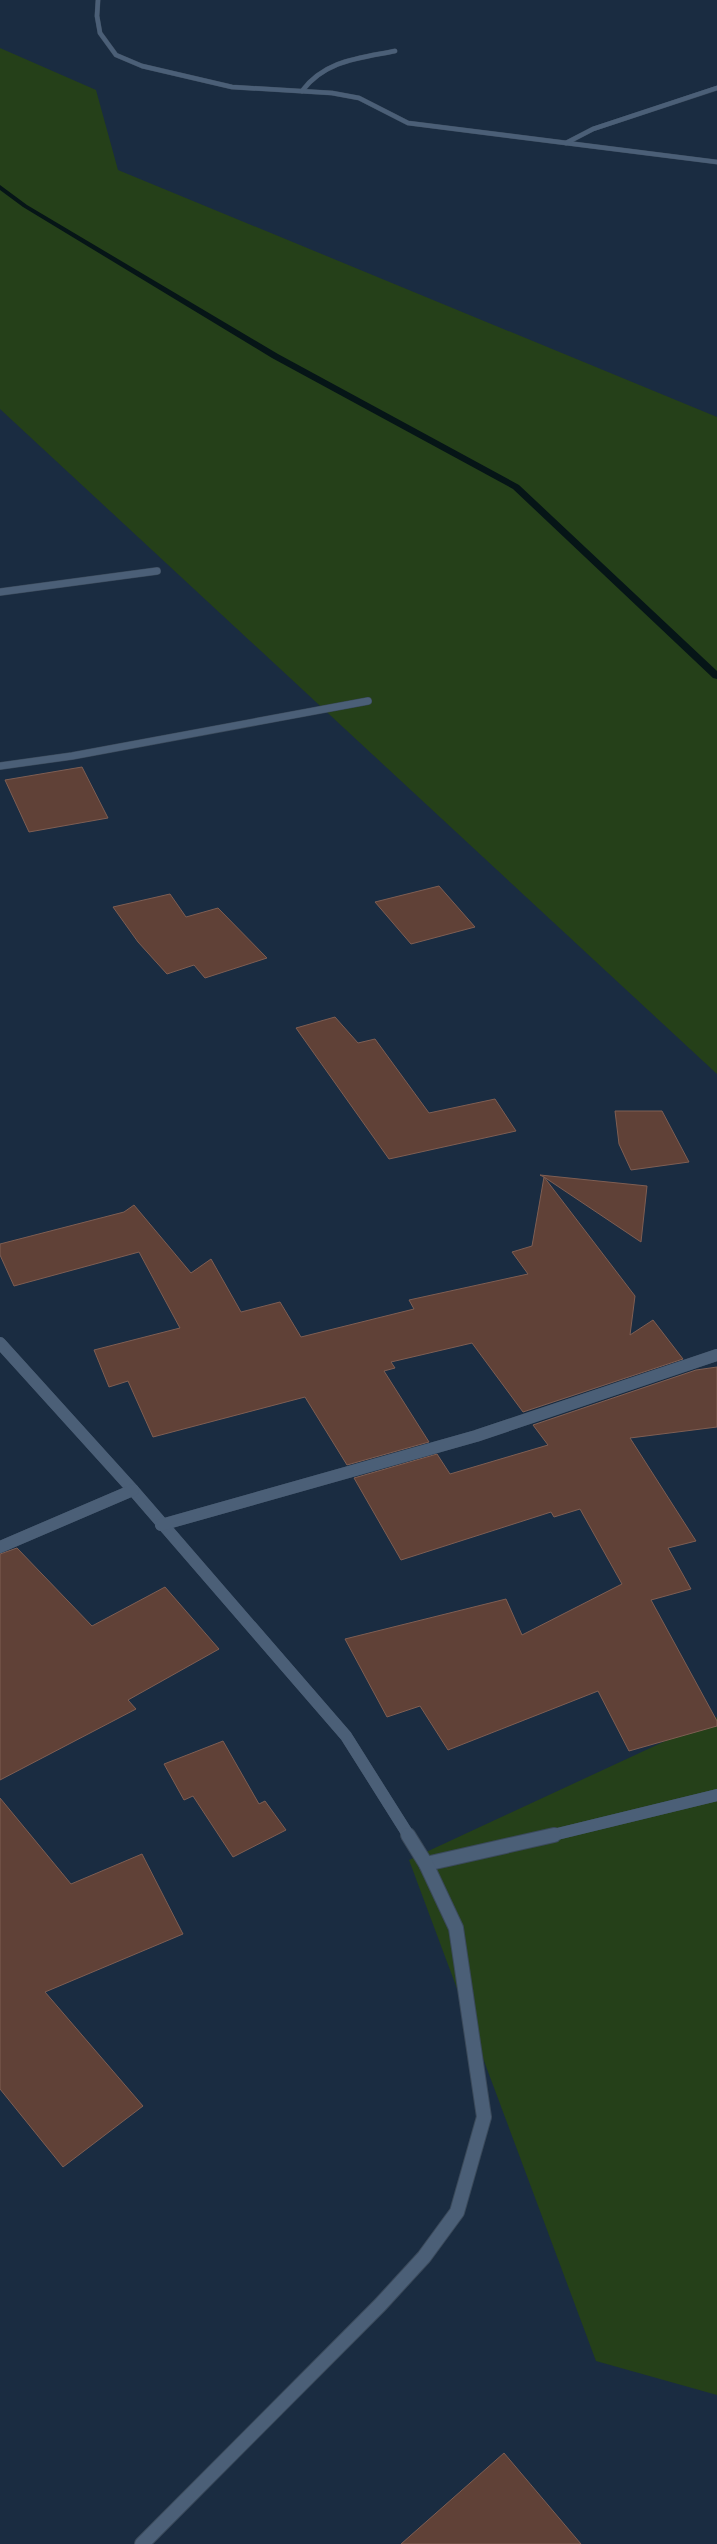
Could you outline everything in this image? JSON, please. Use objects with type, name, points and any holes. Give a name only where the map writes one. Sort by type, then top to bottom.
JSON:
[{"type":"street","points":[[98,0],[97,16],[100,33],[116,55],[136,63],[232,87],[302,91],[359,98],[408,123],[717,162]]},
{"type":"street","points":[[302,91],[308,80],[317,72],[342,62],[395,51]]},
{"type":"street","points":[[566,143],[593,129],[717,88]]},
{"type":"street","points":[[0,592],[158,571]]},
{"type":"street","points":[[0,766],[72,756],[368,702]]},
{"type":"street","points":[[0,1342],[133,1490],[161,1525],[346,1736],[426,1864],[456,1928],[484,2117],[457,2212],[424,2257],[380,2305],[142,2544]]},
{"type":"street","points":[[161,1525],[346,1474],[580,1402],[640,1380],[717,1356]]},
{"type":"street","points":[[0,1547],[133,1490]]},
{"type":"street","points":[[426,1864],[703,1800],[717,1795]]},
{"type":"green space","points":[[0,48],[96,90],[118,170],[717,417],[717,1074],[0,409]]},
{"type":"green space","points":[[717,1717],[717,2395],[596,2361],[409,1860]]},
{"type":"building","points":[[82,767],[108,818],[29,832],[5,780]]},
{"type":"building","points":[[439,886],[475,927],[411,944],[375,902]]},
{"type":"building","points":[[170,894],[186,917],[218,908],[267,958],[205,978],[194,965],[167,974],[138,942],[113,907]]},
{"type":"building","points":[[335,1017],[358,1043],[375,1039],[429,1113],[495,1099],[516,1131],[389,1159],[296,1028]]},
{"type":"building","points":[[615,1111],[662,1111],[689,1162],[631,1170],[619,1144]]},
{"type":"building","points":[[540,1175],[647,1186],[641,1242],[544,1177]]},
{"type":"building","points":[[544,1177],[635,1296],[630,1335],[653,1320],[683,1359],[523,1412],[472,1343],[391,1362],[395,1368],[384,1371],[429,1442],[347,1465],[305,1397],[153,1437],[128,1381],[109,1387],[94,1350],[180,1328],[139,1252],[14,1286],[0,1255],[0,1244],[124,1212],[134,1205],[191,1273],[211,1259],[241,1312],[280,1302],[301,1337],[414,1309],[409,1300],[528,1274],[512,1252],[532,1246]]},
{"type":"building","points":[[717,1367],[717,1427],[630,1438],[696,1541],[668,1548],[691,1589],[651,1600],[717,1721],[717,1726],[629,1751],[598,1691],[448,1750],[420,1706],[387,1717],[345,1639],[506,1599],[522,1635],[622,1584],[580,1509],[554,1517],[551,1512],[401,1560],[354,1478],[437,1454],[450,1474],[548,1445],[533,1425],[696,1370]]},
{"type":"building","points":[[17,1548],[92,1626],[165,1587],[219,1649],[128,1700],[136,1709],[0,1780],[0,1554]]},
{"type":"building","points":[[223,1741],[259,1804],[265,1801],[286,1830],[233,1857],[193,1796],[184,1800],[164,1764]]},
{"type":"building","points":[[0,1798],[71,1884],[142,1854],[183,1934],[45,1992],[143,2106],[63,2167],[0,2089]]},
{"type":"building","points":[[504,2453],[581,2544],[401,2544]]},
{"type":"waterway","points":[[0,187],[25,206],[275,356],[516,487],[717,676]]}]
